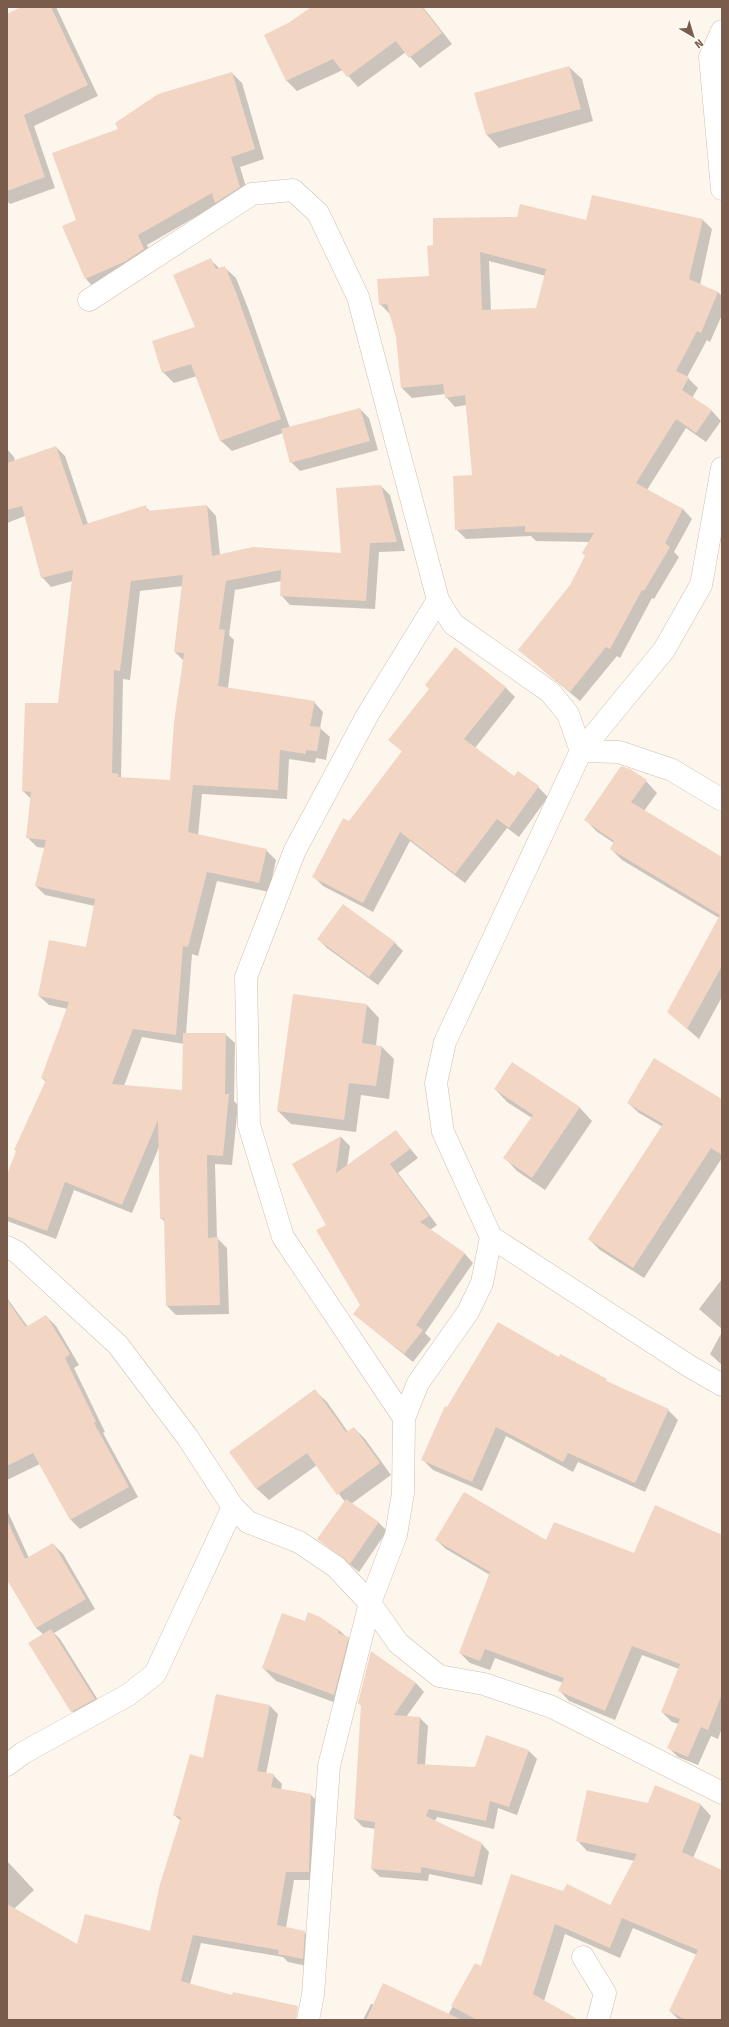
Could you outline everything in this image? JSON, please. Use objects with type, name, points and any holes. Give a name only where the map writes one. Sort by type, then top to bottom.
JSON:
[{"type":"street","points":[[722,31],[710,57],[722,189]]},
{"type":"street","points":[[89,300],[252,194],[293,190],[318,213],[358,297],[438,600],[452,624],[550,692],[568,714],[581,751]]},
{"type":"street","points":[[722,468],[701,585],[664,650],[581,751],[445,1042],[436,1084],[443,1132],[491,1237],[689,1366],[722,1385]]},
{"type":"street","points":[[404,1418],[283,1237],[249,1125],[246,977],[295,850],[368,714],[438,600]]},
{"type":"street","points":[[581,751],[619,752],[672,770],[722,800]]},
{"type":"street","points":[[308,2020],[313,1995],[329,1766],[370,1603],[396,1535],[403,1493],[404,1418],[418,1383],[468,1312],[482,1283],[491,1237]]},
{"type":"street","points":[[7,1247],[17,1252],[118,1345],[188,1438],[233,1507],[248,1522],[299,1542],[336,1567],[370,1603],[398,1643],[439,1676],[484,1684],[552,1707],[722,1793]]},
{"type":"street","points":[[7,1765],[23,1753],[128,1695],[155,1674],[233,1507]]},
{"type":"street","points":[[583,1956],[605,1993],[598,2020]]},
{"type":"building","points":[[21,7],[51,7],[88,85],[24,115],[45,177],[7,191],[7,14]]},
{"type":"building","points":[[311,7],[422,7],[442,33],[409,58],[396,41],[347,77],[333,59],[286,81],[264,35],[290,22]]},
{"type":"building","points":[[569,66],[581,109],[486,135],[474,93]]},
{"type":"building","points":[[232,72],[255,149],[231,157],[240,187],[215,203],[212,193],[138,235],[144,249],[124,262],[85,279],[62,226],[76,220],[52,153],[118,129],[115,123],[158,94]]},
{"type":"building","points":[[592,195],[703,219],[689,279],[718,292],[701,333],[697,331],[676,371],[689,377],[682,390],[712,410],[696,433],[676,419],[636,483],[683,509],[665,543],[670,547],[644,591],[642,590],[610,649],[606,647],[570,692],[518,650],[570,585],[585,556],[582,553],[594,533],[525,532],[525,526],[455,530],[453,476],[472,475],[465,395],[445,398],[443,384],[401,388],[396,337],[387,304],[379,305],[377,279],[429,276],[427,246],[433,245],[433,218],[517,217],[520,204],[586,220]],"holes":[[[480,252],[546,269],[536,308],[482,310]]]},
{"type":"building","points":[[211,258],[216,269],[225,266],[237,295],[281,419],[220,441],[191,364],[162,373],[152,341],[195,327],[173,275]]},
{"type":"building","points":[[360,408],[370,441],[290,463],[281,429]]},
{"type":"building","points":[[56,446],[83,525],[146,505],[147,511],[207,505],[212,556],[253,547],[341,553],[336,488],[381,485],[397,542],[370,543],[366,601],[280,596],[281,570],[226,581],[219,629],[225,630],[218,686],[315,701],[310,726],[321,727],[317,751],[306,750],[306,754],[280,750],[278,790],[193,785],[188,832],[267,849],[259,883],[207,872],[188,947],[183,946],[176,1035],[133,1029],[112,1084],[182,1090],[183,1033],[226,1033],[225,1094],[229,1094],[223,1156],[207,1155],[208,1238],[218,1237],[220,1305],[166,1306],[164,1218],[160,1219],[158,1120],[122,1205],[65,1182],[47,1231],[7,1216],[7,1175],[16,1151],[14,1150],[46,1080],[41,1078],[69,1002],[38,996],[49,940],[86,947],[95,899],[35,886],[46,840],[26,838],[31,792],[22,791],[25,703],[58,703],[73,570],[41,578],[22,506],[7,510],[7,463]],"holes":[[[183,575],[174,652],[184,653],[174,722],[170,780],[118,777],[119,774],[112,773],[114,670],[120,671],[131,581]]]},
{"type":"building","points":[[455,647],[506,687],[464,739],[514,776],[518,771],[539,786],[509,828],[497,819],[455,874],[400,832],[363,903],[312,877],[343,818],[349,821],[402,751],[388,740],[429,689],[425,685]]},
{"type":"building","points":[[621,766],[630,769],[647,780],[631,802],[722,857],[722,966],[687,1029],[667,1012],[720,915],[610,849],[614,841],[584,820]]},
{"type":"building","points":[[343,904],[395,942],[369,977],[317,939]]},
{"type":"building","points":[[293,994],[367,1004],[362,1043],[382,1046],[376,1086],[349,1083],[344,1120],[277,1111]]},
{"type":"building","points":[[654,1058],[722,1099],[722,1155],[711,1148],[633,1268],[588,1239],[663,1124],[627,1103]]},
{"type":"building","points":[[512,1062],[580,1107],[532,1178],[503,1158],[533,1115],[494,1089]]},
{"type":"building","points":[[396,1130],[410,1149],[390,1164],[429,1216],[420,1222],[465,1253],[416,1325],[423,1330],[404,1354],[353,1314],[360,1305],[316,1230],[326,1225],[292,1164],[341,1136],[336,1173]]},
{"type":"building","points":[[7,1300],[26,1327],[46,1315],[70,1354],[65,1358],[96,1422],[94,1423],[129,1487],[70,1520],[33,1453],[7,1466]]},
{"type":"building","points":[[498,1322],[559,1357],[560,1354],[607,1379],[606,1381],[669,1409],[635,1483],[568,1453],[563,1462],[496,1427],[472,1482],[421,1460],[445,1406],[447,1407]]},
{"type":"building","points":[[315,1389],[346,1432],[354,1427],[380,1463],[337,1495],[307,1453],[256,1489],[229,1452]]},
{"type":"building","points":[[464,1492],[546,1540],[554,1522],[634,1553],[655,1505],[722,1535],[722,1694],[708,1730],[701,1727],[688,1757],[667,1748],[680,1719],[661,1712],[680,1664],[632,1646],[605,1711],[558,1691],[564,1678],[485,1649],[480,1661],[459,1653],[490,1572],[435,1540]]},
{"type":"building","points":[[346,1499],[379,1522],[350,1564],[317,1539]]},
{"type":"building","points":[[7,1520],[25,1559],[53,1543],[86,1599],[36,1628],[7,1580]]},
{"type":"building","points":[[308,1612],[320,1617],[339,1630],[338,1633],[349,1637],[334,1695],[262,1668],[282,1613],[305,1621]]},
{"type":"building","points":[[51,1629],[95,1699],[71,1712],[28,1643]]},
{"type":"building","points":[[371,1651],[416,1683],[394,1715],[420,1717],[417,1764],[475,1767],[486,1735],[529,1750],[509,1807],[490,1801],[486,1821],[429,1809],[426,1816],[482,1843],[474,1877],[421,1867],[421,1873],[371,1869],[375,1822],[354,1819],[361,1705],[358,1703]]},
{"type":"building","points":[[216,1694],[270,1705],[257,1771],[274,1774],[271,1787],[311,1794],[309,1872],[286,1872],[277,1925],[305,1931],[303,1959],[278,1954],[279,1950],[193,1935],[181,1981],[232,1995],[233,1992],[298,2006],[296,2020],[7,2020],[7,1904],[77,1944],[85,1914],[150,1931],[160,1884],[181,1817],[173,1815],[190,1754],[203,1758]]},
{"type":"building","points":[[655,1785],[701,1804],[682,1852],[722,1870],[722,2020],[686,2020],[669,2011],[698,1950],[622,1918],[610,1948],[555,1924],[533,1994],[579,2020],[477,2020],[451,2006],[475,1963],[481,1966],[511,1874],[563,1891],[567,1884],[610,1905],[637,1854],[576,1841],[587,1790],[648,1803]]},
{"type":"building","points":[[383,1983],[462,2020],[366,2020]]}]
